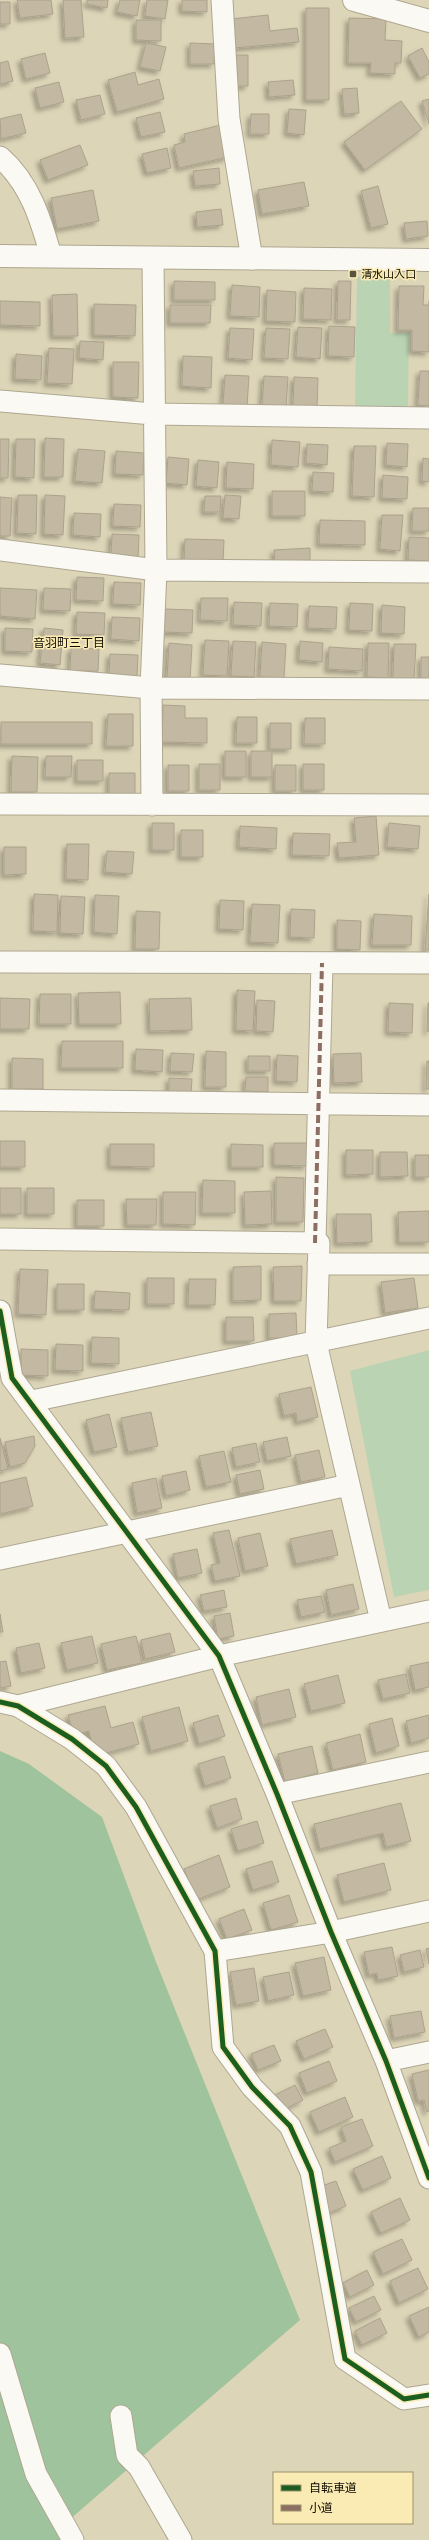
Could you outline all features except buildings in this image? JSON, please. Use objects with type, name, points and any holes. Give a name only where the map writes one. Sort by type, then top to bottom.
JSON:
[{"type":"street","points":[[222,0],[229,119],[252,259]]},
{"type":"street","points":[[354,0],[429,22]]},
{"type":"street","points":[[0,157],[22,182],[40,216],[51,256]]},
{"type":"street","points":[[0,256],[429,260]]},
{"type":"street","points":[[152,805],[151,688],[156,570],[153,414],[153,258]]},
{"type":"street","points":[[0,401],[153,414],[429,418]]},
{"type":"street","points":[[0,550],[156,570],[429,572]]},
{"type":"street","points":[[0,675],[151,688],[429,689]]},
{"type":"street","points":[[0,804],[429,805]]},
{"type":"street","points":[[0,962],[429,963]]},
{"type":"street","points":[[315,1243],[320,1104],[322,963]]},
{"type":"street","points":[[0,1100],[429,1105]]},
{"type":"street","points":[[0,1239],[319,1243],[316,1343],[381,1621]]},
{"type":"street","points":[[318,1264],[429,1264]]},
{"type":"street","points":[[0,1311],[6,1378],[32,1401],[219,1656],[277,1794],[331,1932],[386,2061],[429,2178]]},
{"type":"street","points":[[32,1401],[316,1343],[429,1318]]},
{"type":"street","points":[[0,1559],[349,1485]]},
{"type":"street","points":[[9,1704],[219,1656],[429,1611]]},
{"type":"street","points":[[9,1704],[72,1739],[106,1766],[136,1808],[215,1951],[223,2047],[252,2087],[290,2126],[311,2172],[344,2360],[404,2399],[429,2395]]},
{"type":"street","points":[[277,1794],[429,1762]]},
{"type":"street","points":[[215,1951],[331,1932],[429,1911]]},
{"type":"street","points":[[386,2061],[429,2052]]},
{"type":"street","points":[[0,2354],[36,2474],[73,2540]]},
{"type":"street","points":[[121,2416],[127,2455],[140,2467],[181,2540]]},
{"type":"green space","points":[[357,277],[390,277],[390,333],[409,333],[408,406],[355,406]]},
{"type":"green space","points":[[429,1350],[429,1590],[394,1597],[350,1371]]},
{"type":"green space","points":[[0,1751],[29,1764],[102,1817],[156,1962],[300,2320],[61,2527],[70,2540],[0,2540]]},
{"type":"marked path","points":[[315,1243],[322,963]]},
{"type":"cycle path","points":[[0,1311],[12,1378],[219,1656],[277,1794],[331,1932],[386,2061],[429,2178]]},
{"type":"cycle path","points":[[0,1702],[18,1706],[72,1739],[106,1766],[136,1807],[215,1951],[223,2047],[252,2087],[290,2126],[311,2172],[345,2359],[404,2399],[429,2395]]},
{"type":"place","name":"清水山入口","points":[[353,274]]},
{"type":"district","name":"音羽町三丁目","points":[[69,643]]}]
